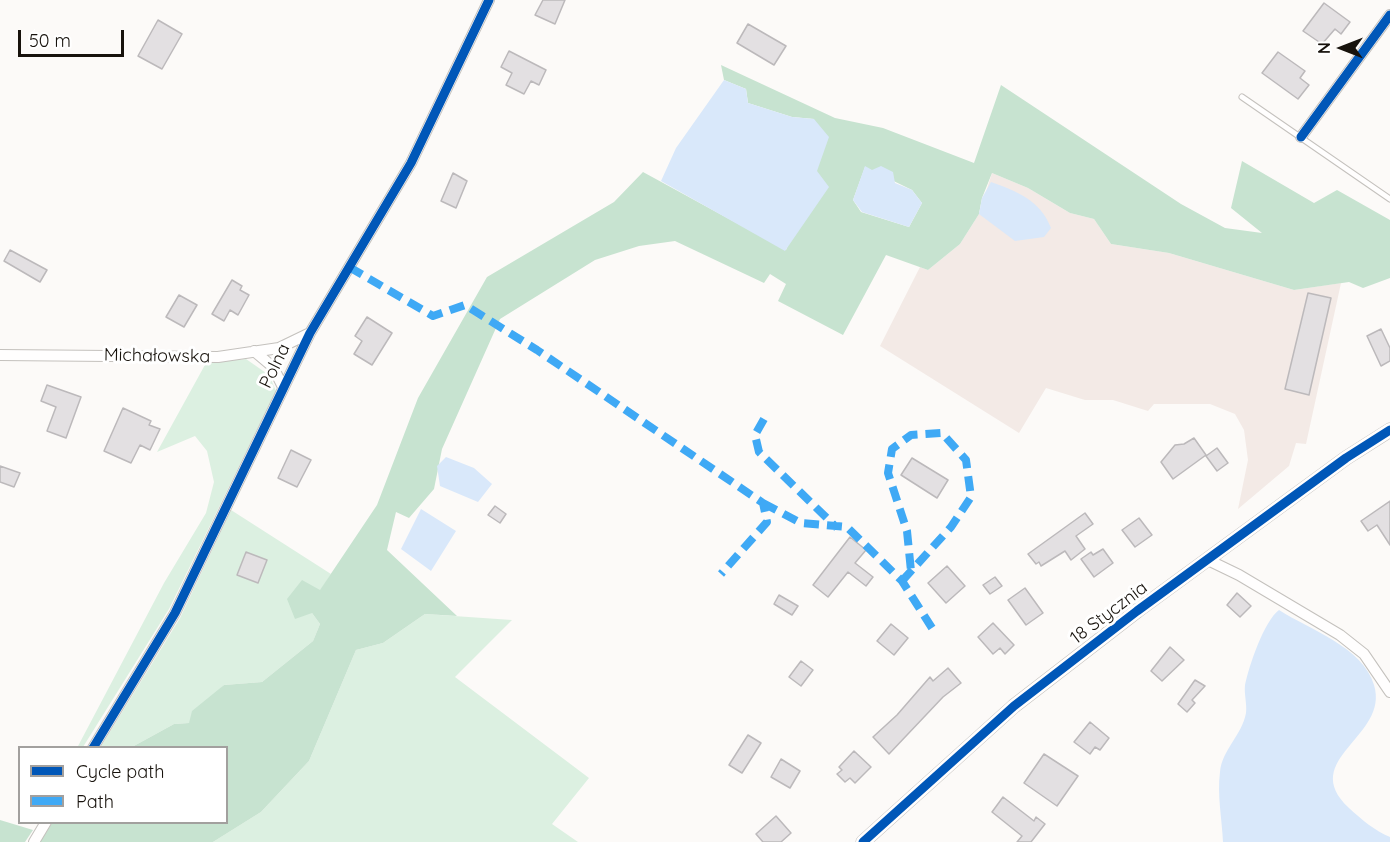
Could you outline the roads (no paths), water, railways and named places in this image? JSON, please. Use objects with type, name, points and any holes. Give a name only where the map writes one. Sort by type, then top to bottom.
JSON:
[{"type":"street","name":"Polna","points":[[94,746],[175,613],[310,333],[411,163],[489,0]]},
{"type":"street","points":[[1301,137],[1390,15]]},
{"type":"street","name":"Michałowska","points":[[0,355],[218,357],[279,348],[310,333]]},
{"type":"street","name":"Polna","points":[[254,351],[273,367],[283,387]]},
{"type":"street","name":"18 Stycznia","points":[[869,840],[1014,706],[1346,458],[1390,430]]},
{"type":"street","points":[[1208,560],[1239,575],[1340,635],[1364,654],[1390,692]]},
{"type":"street","points":[[34,842],[45,824]]},
{"type":"lane","points":[[1242,97],[1390,199]]},
{"type":"water","points":[[724,80],[746,89],[748,103],[792,117],[814,119],[829,137],[817,171],[829,187],[785,251],[661,181],[676,148]]},
{"type":"water","points":[[865,166],[872,170],[881,166],[893,172],[895,183],[912,190],[922,203],[909,227],[862,212],[853,200]]},
{"type":"water","points":[[991,182],[1019,193],[1041,211],[1051,228],[1044,237],[1015,241],[979,214],[982,198]]},
{"type":"water","points":[[446,457],[474,468],[492,484],[478,502],[440,486],[437,466]]},
{"type":"water","points":[[421,509],[456,531],[431,571],[401,549]]},
{"type":"water","points":[[1279,610],[1347,650],[1368,672],[1374,685],[1375,703],[1370,719],[1338,761],[1333,775],[1336,791],[1349,808],[1374,828],[1390,837],[1390,842],[1223,842],[1220,772],[1224,757],[1244,721],[1245,685],[1254,656],[1268,624]]}]
